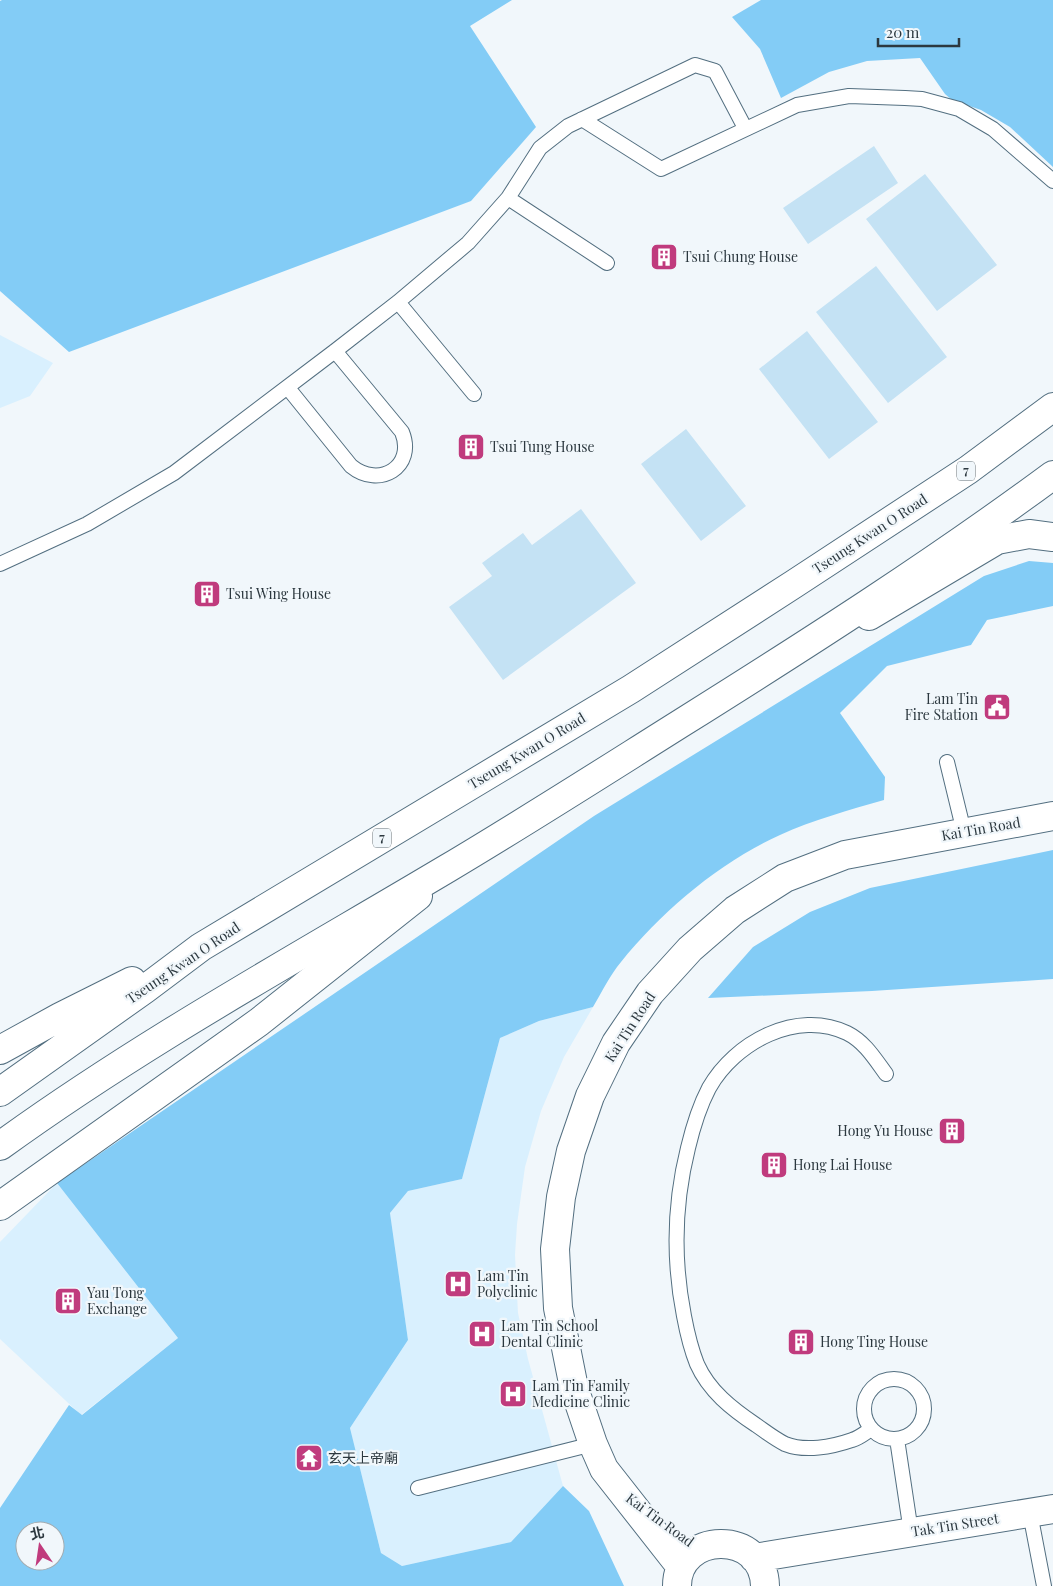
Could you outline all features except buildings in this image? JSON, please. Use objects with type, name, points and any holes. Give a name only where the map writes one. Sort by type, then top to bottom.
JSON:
[{"type":"main road","name":"Tseung Kwan O Road","points":[[0,1092],[201,947],[631,689],[963,473],[1053,407]]},
{"type":"main road","points":[[0,1146],[88,1086],[186,1023],[465,858],[824,634],[978,530],[1053,475]]},
{"type":"main road","points":[[733,691],[807,652],[919,588],[997,540],[1029,534],[1053,537]]},
{"type":"main road","name":"Kai Tin Road","points":[[761,1575],[743,1548],[729,1544],[714,1544],[686,1567],[620,1492],[604,1469],[592,1444],[574,1388],[562,1334],[555,1281],[555,1249],[561,1197],[571,1150],[590,1096],[616,1043],[650,994],[690,949],[735,910],[785,878],[845,854],[1053,816]]},
{"type":"main road","points":[[0,1206],[259,1022],[465,858]]},
{"type":"main road","points":[[4,1047],[201,947]]},
{"type":"main road","name":"Tak Tin Street","points":[[761,1575],[857,1541],[1041,1511]]},
{"type":"lane","points":[[0,564],[87,524],[174,473],[288,388],[398,302],[468,243],[508,198],[540,148],[568,126],[695,64],[715,71],[745,128]]},
{"type":"lane","points":[[582,120],[661,169],[745,128],[798,105],[849,96],[922,99],[959,109],[993,129],[1053,181]]},
{"type":"lane","points":[[508,198],[607,263]]},
{"type":"lane","points":[[398,302],[474,394]]},
{"type":"lane","points":[[288,388],[351,466],[359,473],[368,476],[378,476],[388,474],[397,468],[406,450],[402,432],[335,351]]},
{"type":"lane","points":[[947,762],[964,832]]},
{"type":"lane","points":[[871,1429],[853,1440],[808,1449],[784,1444],[732,1409],[712,1389],[697,1364],[688,1337],[680,1297],[676,1256],[677,1215],[681,1175],[698,1110],[710,1086],[726,1066],[746,1048],[768,1034],[793,1026],[821,1025],[848,1034],[870,1051],[886,1074]]},
{"type":"lane","points":[[894,1379],[912,1385],[919,1392],[923,1400],[922,1420],[910,1434],[896,1439],[885,1438],[871,1429],[866,1421],[864,1412],[865,1402],[875,1386],[884,1381],[894,1379]]},
{"type":"lane","points":[[896,1439],[911,1532]]},
{"type":"lane","points":[[418,1488],[592,1444]]},
{"type":"lane","points":[[1041,1511],[1044,1586]]},
{"type":"shaded area","points":[[512,0],[470,26],[536,127],[471,201],[69,352],[0,291],[0,1]]},
{"type":"shaded area","points":[[761,0],[1053,0],[1053,167],[1010,127],[981,110],[952,100],[945,94],[920,58],[867,61],[829,72],[781,98],[760,49],[732,17]]},
{"type":"shaded area","points":[[874,146],[898,183],[808,244],[783,208]]},
{"type":"shaded area","points":[[925,174],[997,265],[937,311],[866,219]]},
{"type":"shaded area","points":[[876,266],[947,357],[888,403],[816,312]]},
{"type":"shaded area","points":[[807,331],[878,422],[829,459],[759,369]]},
{"type":"shaded area","points":[[0,335],[53,363],[30,396],[0,408]]},
{"type":"shaded area","points":[[686,429],[746,506],[701,541],[641,464]]},
{"type":"shaded area","points":[[581,509],[636,583],[503,680],[449,607],[492,576],[482,563],[523,533],[532,545]]},
{"type":"shaded area","points":[[1029,561],[1053,563],[1053,606],[987,620],[971,645],[887,666],[840,713],[885,777],[884,800],[831,816],[780,835],[736,859],[693,890],[655,924],[617,967],[593,1007],[539,1021],[500,1038],[462,1179],[408,1191],[390,1213],[408,1340],[350,1428],[381,1553],[402,1566],[511,1542],[563,1486],[589,1511],[624,1586],[0,1586],[0,1508],[69,1405],[82,1415],[178,1338],[57,1183],[594,816],[984,576]]},
{"type":"shaded area","points":[[1053,850],[1053,979],[872,991],[708,998],[753,947],[810,912],[870,888]]},
{"type":"shaded area","name":"Lam Tin Polyclinic","points":[[593,1007],[564,1057],[541,1111],[525,1167],[517,1224],[515,1255],[518,1313],[528,1359],[563,1486],[511,1542],[402,1566],[381,1553],[350,1428],[408,1340],[390,1213],[408,1191],[462,1179],[500,1038],[539,1021]]},
{"type":"shaded area","name":"Yau Tong Exchange","points":[[57,1183],[178,1338],[81,1415],[0,1339],[0,1242]]},
{"type":"place","name":"Tsui Chung House","points":[[664,257]]},
{"type":"place","name":"Tsui Tung House","points":[[471,447]]},
{"type":"place","name":"Tsui Wing House","points":[[207,594]]},
{"type":"place","name":"Lam Tin Fire Station","points":[[997,707]]},
{"type":"place","name":"Hong Yu House","points":[[952,1131]]},
{"type":"place","name":"Hong Lai House","points":[[774,1165]]},
{"type":"place","name":"Lam Tin Polyclinic","points":[[458,1284]]},
{"type":"place","name":"Yau Tong Exchange","points":[[68,1301]]},
{"type":"place","name":"Lam Tin School Dental Clinic","points":[[482,1334]]},
{"type":"place","name":"Hong Ting House","points":[[801,1342]]},
{"type":"place","name":"Lam Tin Family Medicine Clinic","points":[[513,1394]]},
{"type":"place","name":"玄天上帝廟","points":[[309,1458]]}]
